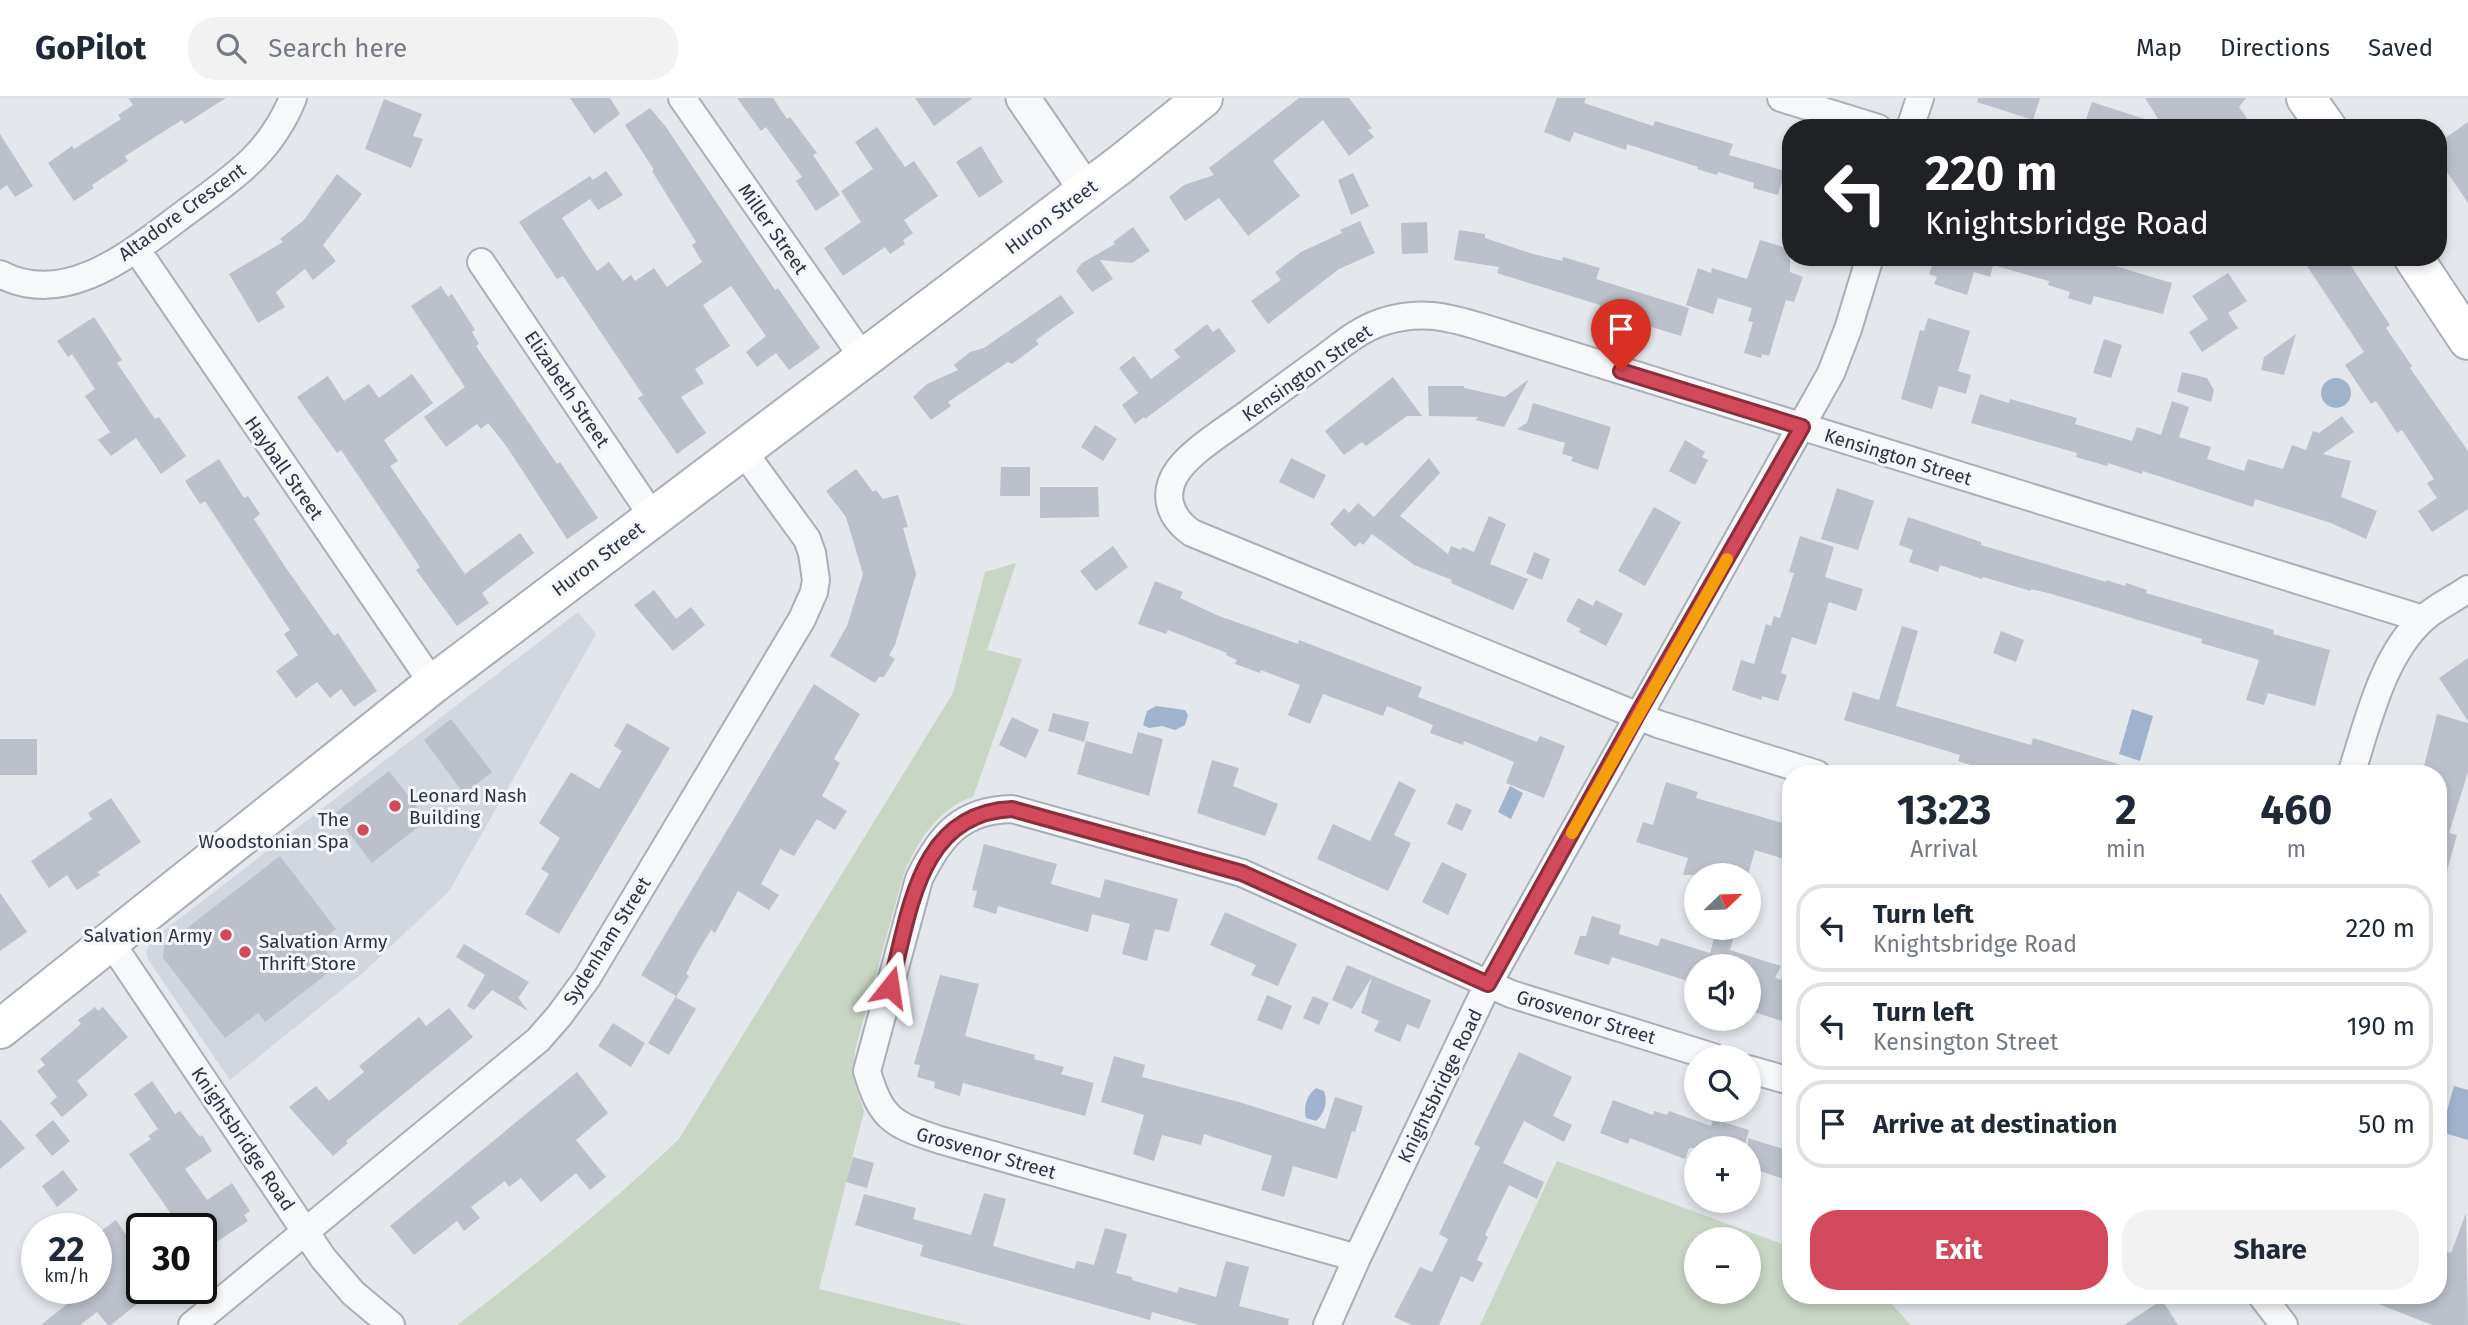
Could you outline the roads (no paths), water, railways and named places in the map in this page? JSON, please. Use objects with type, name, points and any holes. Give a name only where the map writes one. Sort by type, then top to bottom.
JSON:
[{"type":"main road","name":"Huron Street","points":[[0,1029],[433,684],[1086,190],[1203,98]]},
{"type":"main road","points":[[2306,98],[2321,119]]},
{"type":"main road","points":[[2419,266],[2468,340]]},
{"type":"street","name":"Altadore Crescent","points":[[0,274],[39,285],[71,281],[137,250],[225,185],[259,154],[279,129],[293,98]]},
{"type":"street","name":"Miller Street","points":[[682,98],[863,359]]},
{"type":"street","points":[[1023,98],[1086,190]]},
{"type":"street","points":[[1782,98],[1849,119]]},
{"type":"street","points":[[1913,119],[1920,98]]},
{"type":"street","name":"Hayball Street","points":[[137,250],[433,684]]},
{"type":"street","name":"Elizabeth Street","points":[[481,262],[653,517]]},
{"type":"street","name":"Knightsbridge Road","points":[[1327,1325],[1488,984],[1831,373],[1867,266]]},
{"type":"street","name":"Kensington Street","points":[[1637,715],[1192,533],[1181,526],[1172,514],[1169,499],[1178,470],[1236,423],[1360,331],[1382,322],[1418,314],[1432,314],[1474,324],[2423,619]]},
{"type":"street","name":"Sydenham Street","points":[[192,1325],[538,1040],[597,963],[802,619],[814,592],[816,580],[813,553],[807,539],[743,451]]},
{"type":"street","points":[[2354,765],[2384,675],[2400,648],[2423,619],[2468,589]]},
{"type":"street","points":[[1637,715],[1788,765]]},
{"type":"street","name":"Grosvenor Street","points":[[1357,1258],[940,1140],[906,1130],[895,1123],[874,1094],[867,1071],[919,879],[942,838],[956,826],[986,811],[1012,809],[1242,873],[1488,984],[1684,1048]]},
{"type":"street","name":"Knightsbridge Road","points":[[110,942],[323,1258],[353,1293],[391,1325]]},
{"type":"street","points":[[1761,1073],[1782,1079]]},
{"type":"street","points":[[2268,1304],[2284,1325]]},
{"type":"water","points":[[2336,378],[2342,379],[2350,387],[2350,399],[2342,407],[2336,408],[2330,407],[2322,399],[2321,393],[2322,387],[2330,379]]},
{"type":"water","points":[[1156,706],[1185,710],[1188,715],[1185,725],[1175,730],[1143,725],[1147,711]]},
{"type":"water","points":[[2132,709],[2153,716],[2140,761],[2119,754]]},
{"type":"water","points":[[1510,786],[1523,793],[1511,819],[1498,812]]},
{"type":"water","points":[[2454,1086],[2468,1090],[2468,1140],[2447,1134],[2447,1111]]},
{"type":"water","points":[[1316,1088],[1324,1091],[1326,1103],[1324,1111],[1316,1121],[1306,1118],[1305,1106]]},
{"type":"place","name":"Leonard Nash Building","points":[[395,806]]},
{"type":"place","name":"The Woodstonian Spa","points":[[363,830]]},
{"type":"place","name":"Salvation Army","points":[[226,935]]},
{"type":"place","name":"Salvation Army Thrift Store","points":[[245,952]]}]
